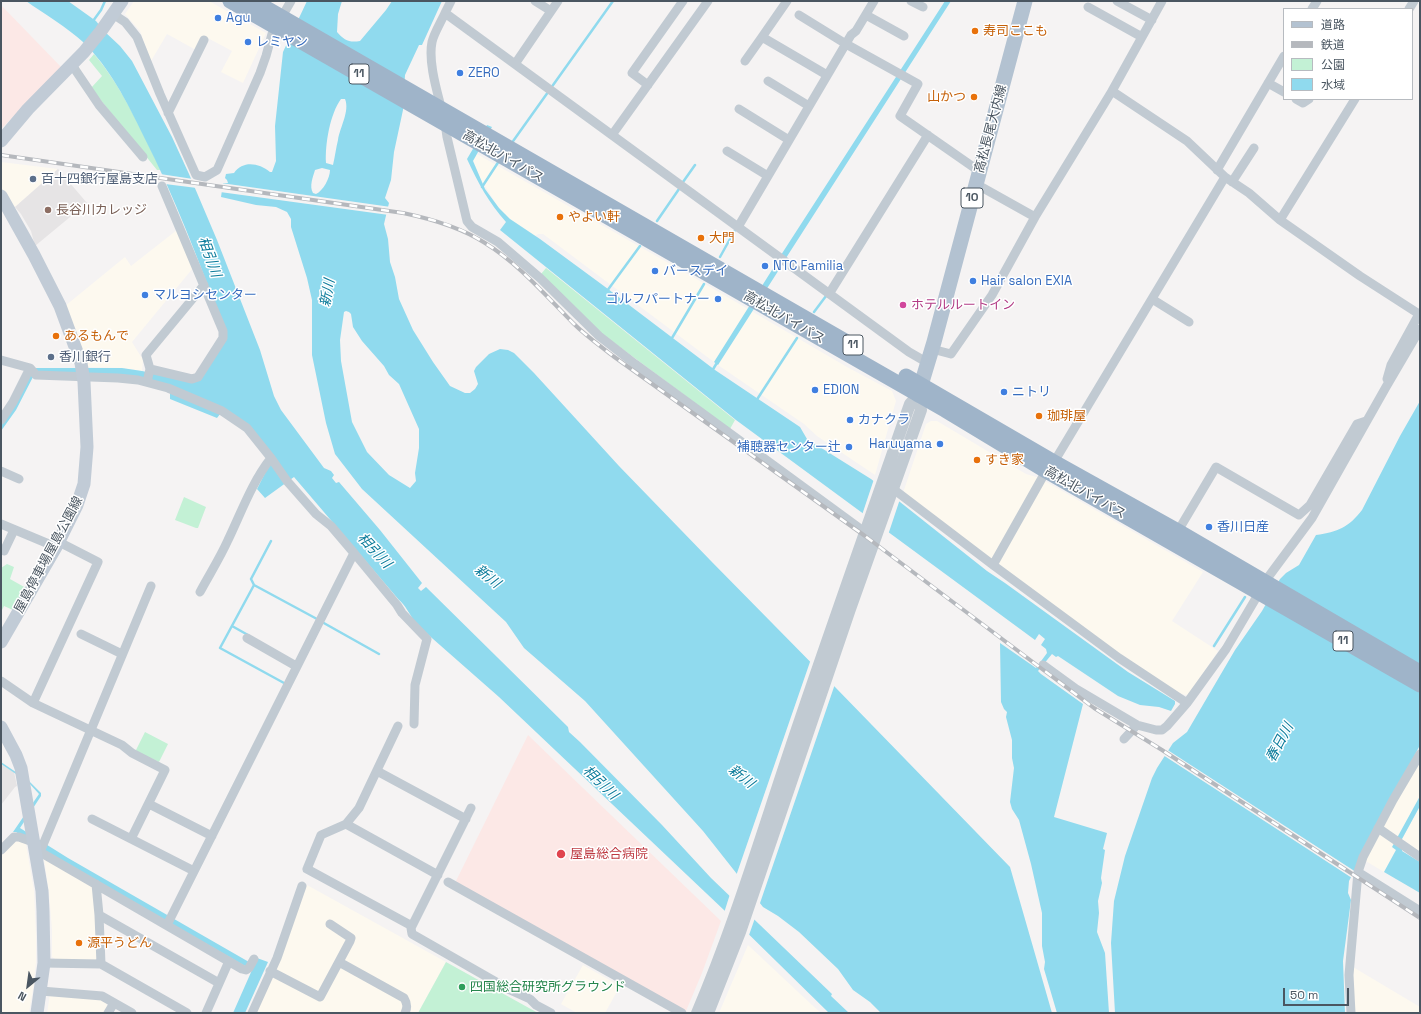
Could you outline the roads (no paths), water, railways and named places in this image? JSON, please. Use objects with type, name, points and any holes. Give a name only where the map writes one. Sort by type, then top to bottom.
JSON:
[{"type":"highway","name":"高松北バイパス","points":[[230,1],[280,23],[1266,589],[1420,672]]},
{"type":"highway","name":"高松北バイパス","points":[[254,1],[280,23]]},
{"type":"highway","name":"高松北バイパス","points":[[1050,466],[1178,531],[1200,551]]},
{"type":"highway","name":"高松北バイパス","points":[[1266,589],[1420,685]]},
{"type":"main road","points":[[2,139],[28,109],[84,52],[122,1]]},
{"type":"main road","name":"高松長尾大内線","points":[[920,390],[1024,1]]},
{"type":"main road","name":"屋島停車場屋島公園線","points":[[1,196],[60,306],[81,363],[87,447],[84,484],[77,505],[57,544],[1,642]]},
{"type":"main road","points":[[1,727],[16,755],[21,768],[36,849],[42,898],[44,935],[44,963],[37,1013]]},
{"type":"street","points":[[112,16],[125,22],[137,36],[168,113],[196,175],[205,178],[217,170],[280,23],[291,1]]},
{"type":"street","points":[[451,1],[432,41],[431,56],[440,114],[467,221],[472,227],[498,242],[528,268],[599,336],[872,531]]},
{"type":"street","points":[[535,1],[551,11]]},
{"type":"street","points":[[514,64],[558,1]]},
{"type":"street","points":[[648,85],[632,73],[683,1]]},
{"type":"street","points":[[612,135],[707,1]]},
{"type":"street","points":[[745,61],[787,1]]},
{"type":"street","points":[[738,227],[851,35],[856,32],[874,1]]},
{"type":"street","points":[[911,1],[923,7]]},
{"type":"street","points":[[1117,1],[1152,20]]},
{"type":"street","points":[[445,13],[909,352],[930,356],[951,354],[992,295],[1035,217],[1112,92],[1162,1]]},
{"type":"street","points":[[1088,7],[1142,37]]},
{"type":"street","points":[[799,15],[846,44],[918,84],[900,116],[928,135],[978,177],[1035,217]]},
{"type":"street","points":[[866,15],[904,36]]},
{"type":"street","points":[[762,37],[827,75]]},
{"type":"street","points":[[168,113],[204,40]]},
{"type":"street","points":[[1217,170],[1283,58]]},
{"type":"street","points":[[72,65],[99,105],[143,157]]},
{"type":"street","points":[[768,81],[810,106]]},
{"type":"street","points":[[1268,83],[1283,91]]},
{"type":"street","points":[[1112,92],[1187,141],[1217,170],[1229,180],[1250,193],[1280,220],[1360,276],[1420,313],[1391,365],[1386,387]]},
{"type":"street","points":[[1298,100],[1303,103],[1308,100]]},
{"type":"street","points":[[1280,220],[1354,100]]},
{"type":"street","points":[[740,109],[789,140]]},
{"type":"street","points":[[829,294],[928,135]]},
{"type":"street","points":[[993,564],[1050,466],[1152,299],[1229,180],[1254,148]]},
{"type":"street","points":[[727,151],[768,176]]},
{"type":"street","points":[[150,370],[192,379],[198,377],[201,375],[223,338],[223,331],[162,186]]},
{"type":"street","points":[[147,382],[150,370],[146,355],[204,285]]},
{"type":"street","points":[[1152,299],[1189,322]]},
{"type":"street","points":[[1043,665],[1076,689],[1137,725],[1162,730],[1187,703],[1226,650],[1312,518],[1366,421],[1420,329]]},
{"type":"street","points":[[1,360],[30,368],[36,375],[118,378],[147,382],[170,389],[222,411],[247,428],[273,460],[287,481],[316,514],[331,526],[402,613],[427,639],[415,685],[414,724]]},
{"type":"street","points":[[2,418],[13,402],[30,368]]},
{"type":"street","points":[[697,1013],[736,927],[850,609],[872,531],[888,487],[921,410],[920,390]]},
{"type":"street","points":[[1178,531],[1216,467],[1299,515],[1310,504],[1357,424],[1366,421]]},
{"type":"street","points":[[200,592],[228,540],[264,467],[273,460]]},
{"type":"street","points":[[1,471],[19,479]]},
{"type":"street","points":[[888,487],[1119,658],[1187,703]]},
{"type":"street","points":[[1,524],[14,530],[57,544],[98,562],[33,703]]},
{"type":"street","points":[[4,551],[14,530]]},
{"type":"street","points":[[708,1013],[840,601],[872,531]]},
{"type":"street","points":[[169,921],[354,553]]},
{"type":"street","points":[[36,849],[91,730],[152,586]]},
{"type":"street","points":[[80,634],[122,654]]},
{"type":"street","points":[[247,638],[260,650],[296,666]]},
{"type":"street","points":[[1,681],[33,703],[122,745],[132,753],[165,770],[131,839]]},
{"type":"street","points":[[1124,739],[1137,725]]},
{"type":"street","points":[[398,726],[359,808],[346,824],[321,835],[307,869],[412,926]]},
{"type":"street","points":[[1351,1013],[1349,976],[1358,872],[1363,857],[1378,828],[1420,754]]},
{"type":"street","points":[[377,771],[466,819]]},
{"type":"street","points":[[148,804],[212,836]]},
{"type":"street","points":[[471,808],[411,928],[412,934],[510,990],[530,998],[536,1005],[551,1013]]},
{"type":"street","points":[[92,819],[194,871]]},
{"type":"street","points":[[346,824],[438,875]]},
{"type":"street","points":[[1378,828],[1420,857]]},
{"type":"street","points":[[1,850],[14,837],[19,837],[36,849],[96,884],[169,921],[229,961],[246,970],[249,968],[254,959]]},
{"type":"street","points":[[1358,872],[1420,911]]},
{"type":"street","points":[[448,882],[682,1013]]},
{"type":"street","points":[[96,884],[101,964]]},
{"type":"street","points":[[252,1013],[277,958],[302,886]]},
{"type":"street","points":[[99,915],[219,983]]},
{"type":"street","points":[[270,972],[320,997],[351,938],[330,924]]},
{"type":"street","points":[[206,1013],[229,961]]},
{"type":"street","points":[[339,962],[404,998],[407,1003],[405,1013]]},
{"type":"street","points":[[44,963],[101,964],[187,1013]]},
{"type":"street","points":[[41,991],[102,996],[132,1013]]},
{"type":"street","points":[[108,1013],[114,1003]]},
{"type":"water","name":"相引川","points":[[26,1],[68,1],[96,21],[132,61],[172,137],[189,174],[217,240],[260,350],[274,396],[281,410],[324,468],[331,471],[334,475],[332,478],[336,483],[339,482],[380,530],[422,583],[418,588],[421,591],[426,587],[568,727],[569,732],[662,825],[711,878],[832,994],[831,996],[849,1013],[829,1013],[725,911],[499,697],[416,624],[403,604],[294,477],[265,498],[257,489],[268,467],[276,460],[224,409],[217,418],[170,399],[170,385],[37,373],[35,368],[122,368],[194,382],[224,328],[166,182],[137,123],[110,74],[83,42],[63,26]]},
{"type":"water","name":"新川","points":[[307,1],[342,1],[338,14],[337,32],[344,39],[353,42],[360,41],[392,1],[442,1],[422,45],[419,45],[405,75],[403,110],[394,152],[391,180],[385,198],[389,203],[384,224],[388,239],[390,262],[395,277],[399,299],[413,330],[450,386],[465,393],[470,393],[475,389],[478,384],[474,371],[489,354],[500,349],[508,350],[514,353],[619,466],[1010,867],[1052,1013],[881,1013],[870,1002],[853,990],[838,969],[799,932],[763,907],[703,831],[585,701],[524,648],[506,622],[362,489],[335,454],[326,423],[312,355],[312,300],[307,278],[291,227],[291,219],[287,212],[276,207],[256,205],[221,197],[223,183],[228,183],[225,178],[226,174],[234,173],[242,166],[251,164],[256,165],[272,172],[276,161],[275,126],[283,52]],"holes":[[[341,99],[345,99],[346,109],[333,165],[326,163],[327,138],[331,121]],[[322,168],[330,170],[326,184],[316,194],[313,193],[311,187],[315,170]],[[346,311],[351,314],[353,327],[362,341],[384,366],[389,375],[399,384],[419,429],[419,448],[415,473],[416,481],[410,488],[389,475],[367,452],[352,422],[341,361],[340,340],[344,312]]]},
{"type":"water","points":[[945,1],[951,1],[786,258],[781,255]]},
{"type":"water","points":[[487,125],[492,127],[473,161],[485,189],[499,208],[510,219],[608,289],[715,370],[800,427],[807,439],[871,479],[987,571],[1128,672],[1175,701],[1171,711],[1159,707],[1140,705],[1118,696],[1058,656],[1056,657],[1052,654],[1038,671],[1083,704],[1054,817],[1107,833],[1103,849],[1105,850],[1101,878],[1102,883],[1098,901],[1099,913],[1097,932],[1105,953],[1109,1013],[1057,1013],[1044,969],[1045,962],[1042,946],[1042,913],[1019,820],[1012,809],[1010,802],[1014,768],[1012,758],[1012,740],[1006,717],[1007,712],[1001,702],[1000,643],[1036,668],[1047,653],[1046,649],[1041,645],[1045,639],[1039,634],[1035,640],[736,420],[500,230],[506,222],[494,208],[484,192],[467,159]]},
{"type":"water","points":[[777,262],[782,265],[718,365],[714,362]]},
{"type":"water","points":[[30,373],[34,375],[16,410],[1,431],[1,423]]},
{"type":"water","name":"春日川","points":[[1420,401],[1420,745],[1349,881],[1348,893],[1351,900],[1343,961],[1345,1013],[1115,1013],[1111,943],[1114,901],[1125,856],[1152,778],[1173,743],[1187,732],[1235,650],[1262,611],[1280,579],[1286,573],[1299,565],[1316,535],[1331,532],[1348,525],[1362,510],[1400,436]]},
{"type":"water","points":[[1,762],[29,781],[41,793],[41,796],[20,828],[68,858],[249,962],[257,958],[268,962],[245,1013],[233,1013],[252,970],[53,856],[16,832],[13,832],[39,794],[28,782],[1,764]]},
{"type":"water","points":[[1420,796],[1420,806],[1402,839],[1402,851],[1420,862],[1420,893],[1384,872],[1396,850],[1392,847]]},
{"type":"waterway","points":[[93,21],[101,10],[105,1]]},
{"type":"waterway","points":[[511,144],[613,1]]},
{"type":"waterway","points":[[482,187],[499,161]]},
{"type":"waterway","points":[[683,182],[695,165]]},
{"type":"waterway","points":[[657,221],[679,189]]},
{"type":"waterway","points":[[720,257],[735,230]]},
{"type":"waterway","points":[[607,291],[640,246]]},
{"type":"waterway","points":[[672,338],[704,284]]},
{"type":"waterway","points":[[814,312],[826,296]]},
{"type":"waterway","points":[[756,401],[797,338]]},
{"type":"waterway","points":[[712,371],[718,361]]},
{"type":"waterway","points":[[271,541],[251,579],[254,585],[317,619]]},
{"type":"waterway","points":[[254,585],[220,648],[284,683]]},
{"type":"waterway","points":[[1214,646],[1245,597]]},
{"type":"waterway","points":[[322,622],[379,654]]},
{"type":"waterway","points":[[232,626],[248,635]]},
{"type":"railway","points":[[1,155],[403,213],[446,224],[466,232],[509,260],[592,340],[613,356],[865,536],[1094,708],[1162,750],[1420,918]]},
{"type":"place","name":"Agu","points":[[218,18]]},
{"type":"place","name":"寿司ここも","points":[[975,31]]},
{"type":"place","name":"レミヤン","points":[[248,42]]},
{"type":"place","name":"ZERO","points":[[460,73]]},
{"type":"place","name":"山かつ","points":[[974,97]]},
{"type":"place","name":"百十四銀行屋島支店","points":[[33,179]]},
{"type":"place","name":"長谷川カレッジ","points":[[48,210]]},
{"type":"place","name":"やよい軒","points":[[560,217]]},
{"type":"place","name":"大門","points":[[701,238]]},
{"type":"place","name":"NTC Familia","points":[[765,266]]},
{"type":"place","name":"バースデイ","points":[[655,271]]},
{"type":"place","name":"Hair salon EXIA","points":[[973,281]]},
{"type":"place","name":"マルヨシセンター","points":[[145,295]]},
{"type":"place","name":"ゴルフパートナー","points":[[718,299]]},
{"type":"place","name":"ホテルルートイン","points":[[903,305]]},
{"type":"place","name":"あるもんで","points":[[56,336]]},
{"type":"place","name":"香川銀行","points":[[51,357]]},
{"type":"place","name":"EDION","points":[[815,390]]},
{"type":"place","name":"ニトリ","points":[[1004,392]]},
{"type":"place","name":"珈琲屋","points":[[1039,416]]},
{"type":"place","name":"カナクラ","points":[[850,420]]},
{"type":"place","name":"Haruyama","points":[[940,444]]},
{"type":"place","name":"補聴器センター辻","points":[[849,447]]},
{"type":"place","name":"すき家","points":[[977,460]]},
{"type":"place","name":"香川日産","points":[[1209,527]]},
{"type":"place","name":"屋島総合病院","points":[[561,854]]},
{"type":"place","name":"源平うどん","points":[[79,943]]},
{"type":"place","name":"四国総合研究所グラウンド","points":[[462,987]]}]
